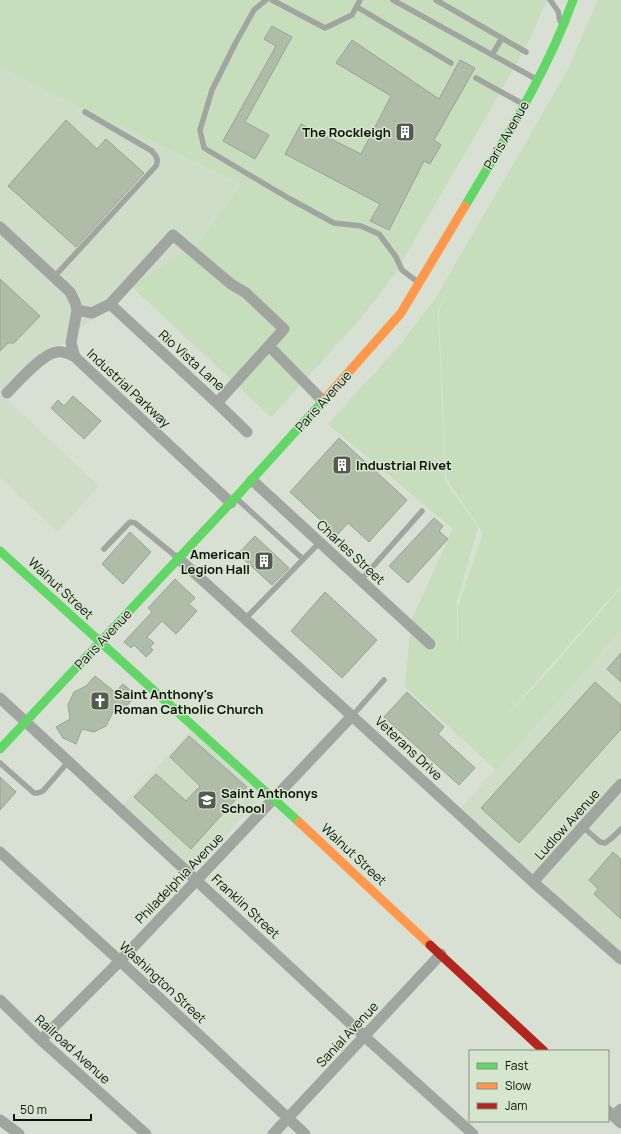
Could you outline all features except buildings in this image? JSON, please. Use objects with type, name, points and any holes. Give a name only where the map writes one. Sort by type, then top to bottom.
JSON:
[{"type":"street","name":"Paris Avenue","points":[[0,749],[252,480],[401,313],[523,108],[538,80],[573,0]]},
{"type":"street","points":[[0,227],[70,292],[76,302],[77,310],[92,312],[110,304]]},
{"type":"street","name":"Rio Vista Lane","points":[[173,235],[231,284],[246,293],[284,329],[217,403],[110,304],[173,235]]},
{"type":"street","name":"Industrial Parkway","points":[[77,310],[71,343],[75,357],[233,500]]},
{"type":"street","points":[[269,346],[323,401]]},
{"type":"street","points":[[7,393],[45,356],[56,352],[66,352],[75,357]]},
{"type":"street","points":[[217,403],[247,432]]},
{"type":"street","name":"Charles Street","points":[[252,480],[430,644]]},
{"type":"street","name":"Walnut Street","points":[[0,551],[274,799],[543,1050]]},
{"type":"street","name":"Veterans Drive","points":[[178,558],[533,882],[621,959]]},
{"type":"street","name":"Franklin Street","points":[[0,698],[364,1036],[473,1134]]},
{"type":"street","name":"Philadelphia Avenue","points":[[41,1040],[120,960],[352,716]]},
{"type":"street","name":"Ludlow Avenue","points":[[533,882],[621,784]]},
{"type":"street","name":"Washington Street","points":[[0,852],[120,960],[305,1134]]},
{"type":"street","name":"Sanial Avenue","points":[[273,1134],[441,954]]},
{"type":"street","name":"Railroad Avenue","points":[[0,1000],[41,1040],[146,1134]]},
{"type":"street","points":[[0,1120],[19,1134]]},
{"type":"lane","points":[[266,0],[254,10],[234,44],[212,90],[200,130],[204,148],[334,223],[361,226],[379,234],[396,257],[402,270],[420,283]]},
{"type":"lane","points":[[272,0],[325,28],[352,15],[360,0]]},
{"type":"lane","points":[[392,0],[538,80]]},
{"type":"lane","points":[[436,0],[444,2],[526,52]]},
{"type":"lane","points":[[550,0],[558,11],[561,30]]},
{"type":"lane","points":[[357,7],[451,63]]},
{"type":"lane","points":[[492,55],[502,38]]},
{"type":"lane","points":[[476,78],[523,108]]},
{"type":"lane","points":[[54,277],[158,162],[158,157],[152,151],[85,112]]},
{"type":"lane","points":[[233,500],[303,559]]},
{"type":"lane","points":[[361,580],[422,511]]},
{"type":"lane","points":[[104,549],[130,522],[135,523],[178,558]]},
{"type":"lane","points":[[245,619],[320,542]]},
{"type":"lane","points":[[352,716],[384,680]]},
{"type":"lane","points":[[0,763],[34,792],[38,793],[43,791],[69,761]]},
{"type":"lane","points":[[583,826],[600,842],[605,843],[621,829]]},
{"type":"shaded area","points":[[0,0],[547,0],[525,49],[395,274],[362,317],[271,417],[131,286],[198,243],[242,184],[59,97],[0,66]]},
{"type":"shaded area","points":[[598,0],[621,0],[621,586],[504,718],[541,680],[621,588],[621,630],[496,770],[405,687],[411,621],[453,529],[328,424],[398,347],[435,299],[567,71]],"holes":[[[446,291],[439,313],[446,478],[483,533],[458,607],[458,677],[457,602],[478,527],[445,481],[438,312]]]},
{"type":"shaded area","points":[[0,66],[59,97],[242,184],[198,243],[131,286],[2,395],[99,486],[58,532],[0,478]]},
{"type":"shaded area","points":[[621,630],[621,965],[455,814]]},
{"type":"shaded area","points":[[191,730],[262,796],[193,871],[122,806]]},
{"type":"traffic: fast","points":[[465,206],[538,80],[551,54],[573,0]]},
{"type":"traffic: fast","points":[[0,749],[236,497],[324,400]]},
{"type":"traffic: fast","points":[[0,551],[299,822]]},
{"type":"traffic: slow","points":[[324,400],[401,313],[465,206]]},
{"type":"traffic: slow","points":[[299,822],[430,945]]},
{"type":"traffic: jam","points":[[430,945],[543,1050]]},
{"type":"place","name":"The Rockleigh","points":[[405,132]]},
{"type":"place","name":"Industrial Rivet","points":[[342,465]]},
{"type":"place","name":"American Legion Hall","points":[[264,561]]},
{"type":"place","name":"Saint Anthony's Roman Catholic Church","points":[[100,701]]},
{"type":"place","name":"Saint Anthonys School","points":[[207,800]]}]
